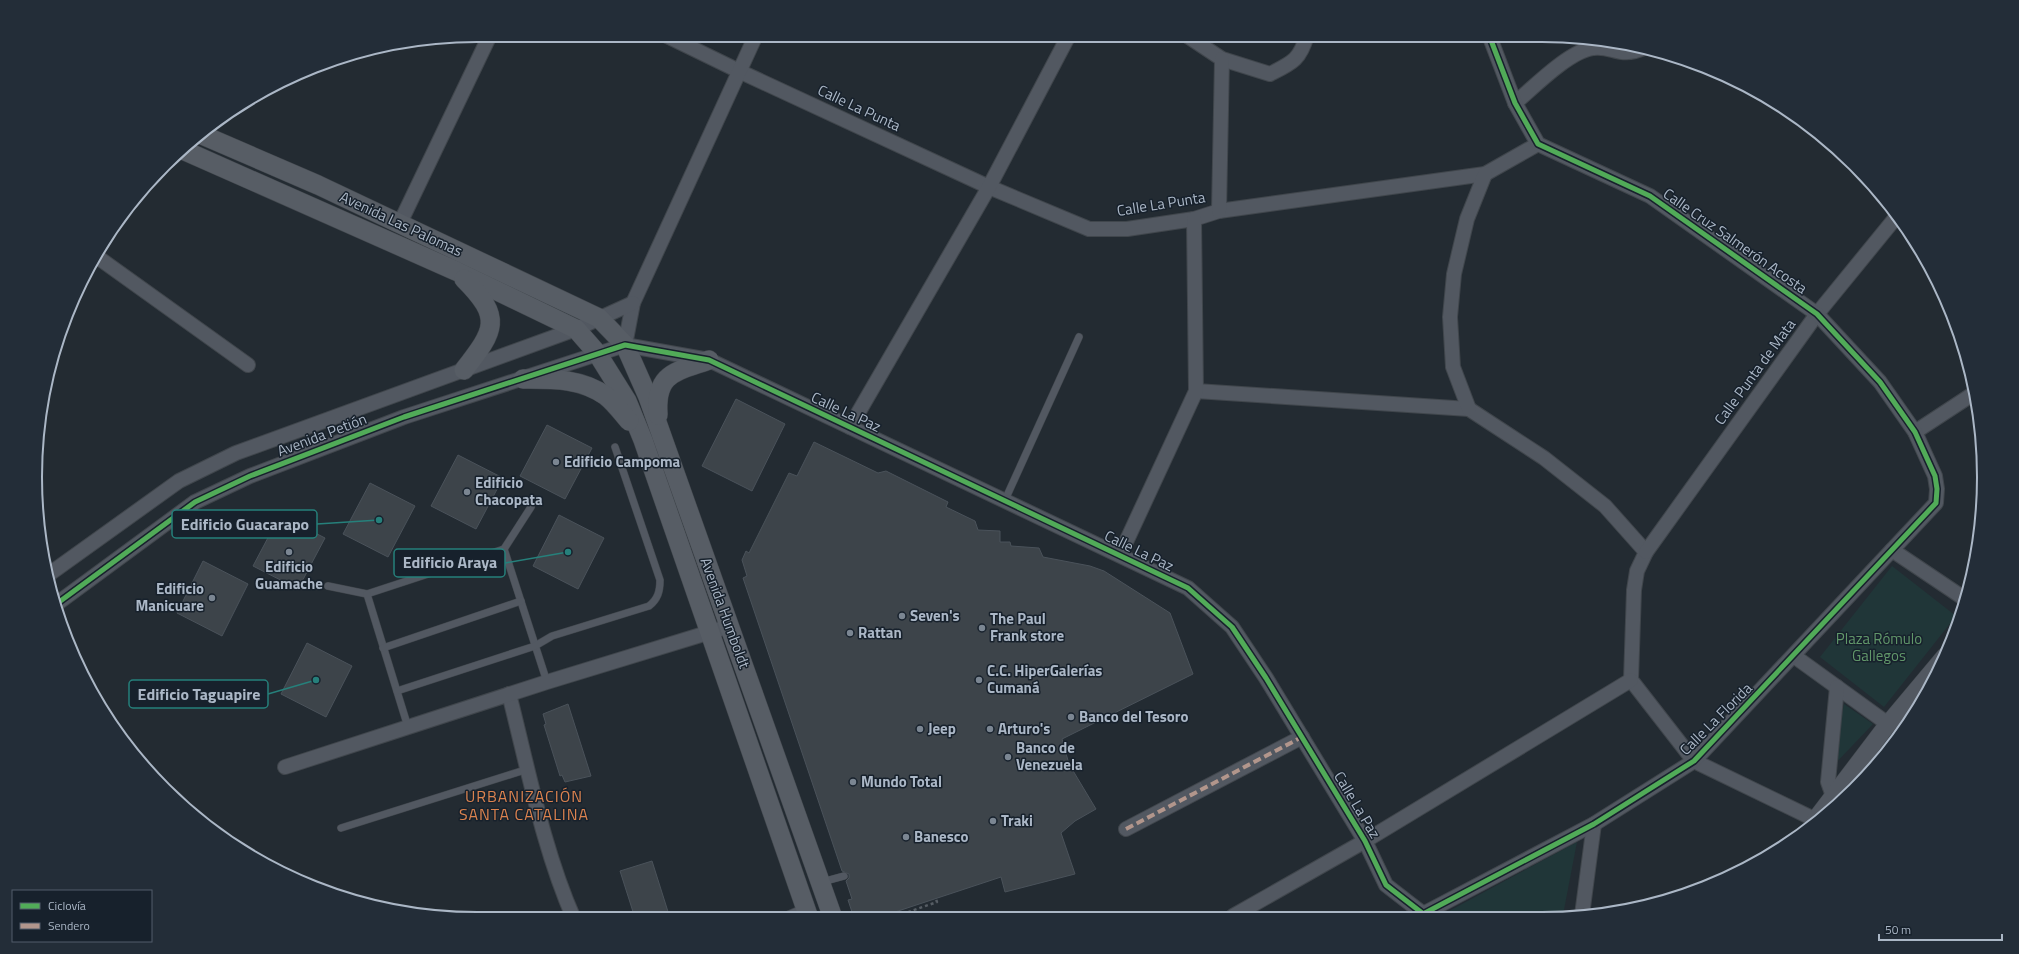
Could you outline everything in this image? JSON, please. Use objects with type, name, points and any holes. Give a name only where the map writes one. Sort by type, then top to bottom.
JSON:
[{"type":"main road","name":"Avenida Las Palomas","points":[[206,137],[318,185],[600,318]]},
{"type":"main road","name":"Avenida Las Palomas","points":[[188,152],[456,271],[576,329]]},
{"type":"main road","points":[[456,271],[478,293],[488,307],[492,322],[488,336],[482,347],[464,370]]},
{"type":"main road","name":"Avenida Humboldt","points":[[600,318],[625,345],[659,428],[831,912]]},
{"type":"main road","name":"Avenida Humboldt","points":[[576,329],[597,353],[627,401],[639,432],[709,632],[801,912]]},
{"type":"main road","points":[[659,428],[657,398],[663,381],[675,371],[709,360]]},
{"type":"main road","points":[[523,379],[568,380],[587,386],[606,396],[639,432]]},
{"type":"street","points":[[400,223],[487,42]]},
{"type":"street","name":"Calle La Punta","points":[[679,42],[989,187],[1089,229],[1127,229],[1194,218],[1219,211],[1485,174],[1538,144]]},
{"type":"street","points":[[625,345],[634,303],[741,72],[753,42]]},
{"type":"street","points":[[850,427],[989,187],[1065,42]]},
{"type":"street","points":[[1197,42],[1222,58],[1270,74],[1293,62],[1305,42]]},
{"type":"street","points":[[1492,42],[1515,103],[1538,144]]},
{"type":"street","points":[[1515,103],[1573,54],[1593,48],[1635,52]]},
{"type":"street","points":[[1219,211],[1222,58]]},
{"type":"street","name":"Calle Cruz Salmerón Acosta","points":[[1538,144],[1650,196],[1817,314],[1880,382],[1916,432],[1935,476],[1937,489],[1936,503]]},
{"type":"street","points":[[1469,408],[1453,367],[1450,317],[1454,274],[1466,218],[1485,174]]},
{"type":"street","points":[[1120,555],[1196,390],[1194,218]]},
{"type":"street","name":"Calle Punta de Mata","points":[[1631,680],[1634,590],[1637,571],[1646,552],[1817,314],[1893,221]]},
{"type":"street","points":[[100,259],[248,365]]},
{"type":"street","name":"Avenida Petión","points":[[52,572],[179,481],[236,454],[576,329],[634,303]]},
{"type":"street","name":"Avenida Petión","points":[[60,601],[195,502],[250,476],[404,417],[625,345]]},
{"type":"street","name":"Calle La Paz","points":[[625,345],[709,360],[1188,588],[1232,627],[1365,840],[1386,885],[1421,912]]},
{"type":"street","points":[[1196,390],[1469,408],[1544,458],[1605,506],[1646,552]]},
{"type":"street","points":[[1916,432],[1970,396]]},
{"type":"street","name":"Calle La Florida","points":[[1431,912],[1594,824],[1694,761],[1936,503]]},
{"type":"street","points":[[1892,550],[1960,596]]},
{"type":"street","points":[[285,767],[509,694],[730,626]]},
{"type":"street","points":[[1794,656],[1888,724]]},
{"type":"street","points":[[1825,807],[1888,724],[1929,676]]},
{"type":"street","points":[[1241,912],[1365,840],[1631,680],[1694,761],[1810,820]]},
{"type":"street","points":[[1833,796],[1828,782],[1838,687]]},
{"type":"street","points":[[509,694],[562,893],[571,912]]},
{"type":"street","points":[[1126,829],[1302,738]]},
{"type":"street","points":[[1583,910],[1594,824]]},
{"type":"lane","points":[[1005,500],[1079,336]]},
{"type":"lane","points":[[397,691],[535,646],[552,636],[649,606],[656,600],[660,591],[660,580],[615,447]]},
{"type":"lane","points":[[328,586],[367,594],[504,549],[531,507]]},
{"type":"lane","points":[[504,549],[547,682]]},
{"type":"lane","points":[[367,594],[408,727]]},
{"type":"lane","points":[[383,648],[521,601]]},
{"type":"lane","points":[[341,828],[528,769]]},
{"type":"lane","points":[[820,883],[844,876]]},
{"type":"path","points":[[908,912],[937,902],[936,899]]},
{"type":"green space","name":"Plaza Rómulo Gallegos","points":[[1892,566],[1955,615],[1953,620],[1884,707],[1820,657]]},
{"type":"green space","points":[[1844,704],[1873,724],[1831,768]]},
{"type":"green space","points":[[1577,842],[1564,911],[1449,911]]},
{"type":"building","points":[[736,399],[785,424],[752,491],[702,466]]},
{"type":"building","name":"Edificio Campoma","points":[[547,425],[592,448],[565,499],[520,476]]},
{"type":"building","name":"C.C. HiperGalerías Cumaná","points":[[814,442],[878,473],[886,471],[948,502],[946,507],[975,521],[978,530],[1000,531],[1000,542],[1010,542],[1011,546],[1039,548],[1043,557],[1090,566],[1104,571],[1170,613],[1193,674],[1062,739],[1069,764],[1096,809],[1075,821],[1061,833],[1075,874],[1005,892],[1001,877],[895,912],[852,912],[848,900],[852,899],[846,881],[849,878],[849,874],[842,871],[743,578],[747,576],[742,560],[746,551],[749,553],[789,473],[797,476]]},
{"type":"building","name":"Edificio Chacopata","points":[[458,455],[503,478],[476,529],[431,506]]},
{"type":"building","points":[[370,483],[415,506],[388,557],[343,534]]},
{"type":"building","name":"Edificio Guamache","points":[[280,515],[325,538],[298,589],[253,566]]},
{"type":"building","points":[[559,515],[604,538],[578,589],[533,566]]},
{"type":"building","name":"Edificio Manicuare","points":[[203,561],[248,584],[222,636],[177,613]]},
{"type":"building","points":[[307,643],[352,666],[326,717],[281,694]]},
{"type":"building","points":[[568,704],[591,776],[565,782],[562,775],[560,776],[544,725],[546,724],[543,714]]},
{"type":"building","points":[[652,861],[668,912],[633,912],[620,871]]},
{"type":"marked path","points":[[1126,829],[1302,737]]},
{"type":"cycle path","points":[[1427,912],[1594,824],[1694,761],[1936,503],[1937,489],[1935,476],[1915,432],[1880,382],[1817,314],[1650,196],[1538,144],[1515,103],[1492,42]]},
{"type":"cycle path","points":[[60,601],[195,502],[250,476],[404,417],[625,345],[709,360],[1188,588],[1232,627],[1266,678],[1365,841],[1386,885],[1421,912]]},
{"type":"place","name":"Edificio Campoma","points":[[556,462]]},
{"type":"place","name":"Edificio Chacopata","points":[[467,492]]},
{"type":"place","name":"Edificio Guacarapo","points":[[379,520]]},
{"type":"place","name":"Edificio Guamache","points":[[289,552]]},
{"type":"place","name":"Edificio Araya","points":[[568,552]]},
{"type":"place","name":"Edificio Manicuare","points":[[212,598]]},
{"type":"place","name":"Seven's","points":[[902,616]]},
{"type":"place","name":"The Paul Frank store","points":[[982,628]]},
{"type":"place","name":"Rattan","points":[[850,633]]},
{"type":"place","name":"Edificio Taguapire","points":[[316,680]]},
{"type":"place","name":"C.C. HiperGalerías Cumaná","points":[[979,680]]},
{"type":"place","name":"Banco del Tesoro","points":[[1071,717]]},
{"type":"place","name":"Jeep","points":[[920,729]]},
{"type":"place","name":"Arturo's","points":[[990,729]]},
{"type":"place","name":"Banco de Venezuela","points":[[1008,757]]},
{"type":"place","name":"Mundo Total","points":[[853,782]]},
{"type":"place","name":"Traki","points":[[993,821]]},
{"type":"place","name":"Banesco","points":[[906,837]]},
{"type":"district","name":"URBANIZACIÓN SANTA CATALINA","points":[[524,805]]}]
